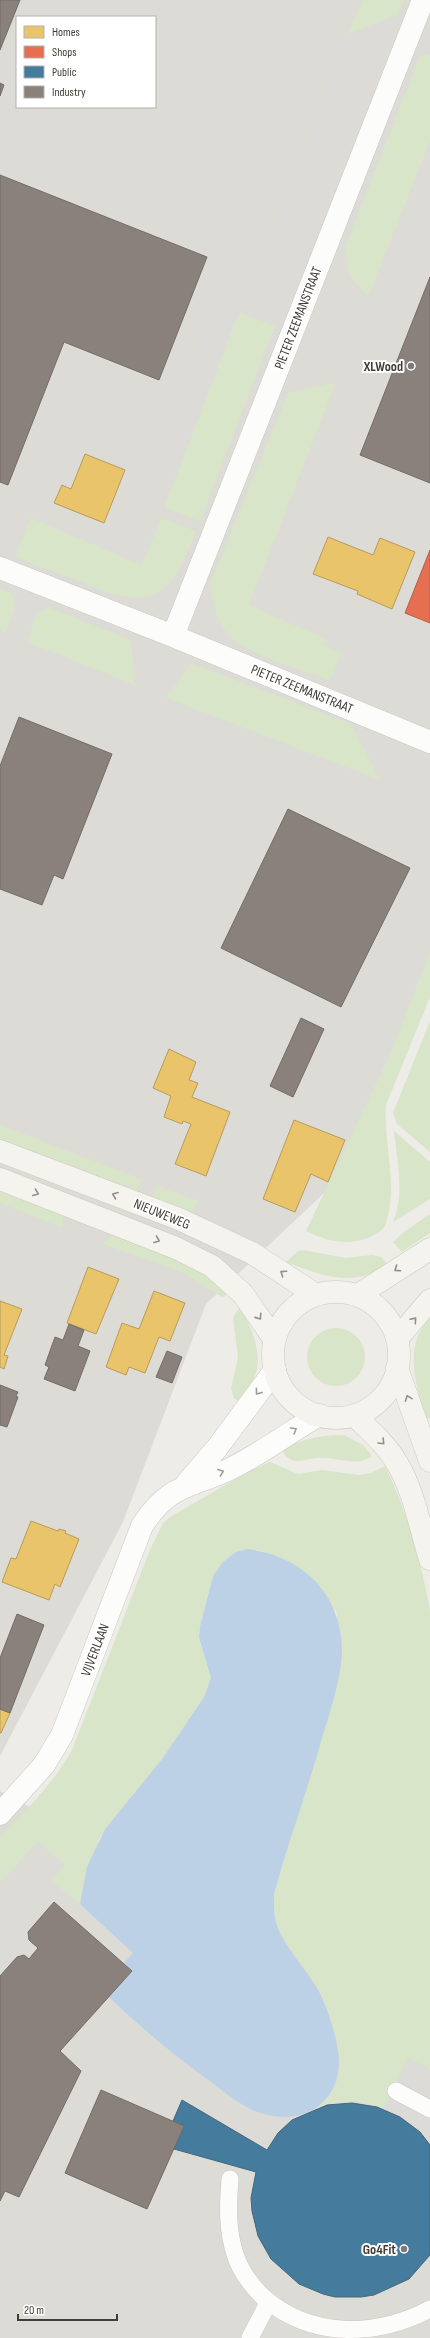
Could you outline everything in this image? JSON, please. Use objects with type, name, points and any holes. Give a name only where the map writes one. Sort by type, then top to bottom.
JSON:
[{"type":"street","name":"PIETER ZEEMANSTRAAT","points":[[173,636],[424,0]]},
{"type":"street","name":"PIETER ZEEMANSTRAAT","points":[[0,568],[173,636],[430,742]]},
{"type":"street","name":"NIEUWEWEG","points":[[0,1151],[179,1219],[252,1253],[316,1295]]},
{"type":"street","name":"NIEUWEWEG","points":[[0,1179],[176,1248],[212,1266],[243,1294],[274,1339]]},
{"type":"street","points":[[358,1295],[430,1249]]},
{"type":"street","points":[[344,1292],[358,1295],[375,1305],[389,1320],[397,1339],[399,1353],[397,1368],[392,1384],[382,1397],[369,1408],[354,1415],[336,1418],[319,1415],[304,1408],[290,1398],[281,1385],[275,1370],[273,1354],[274,1339],[280,1324],[302,1301],[316,1295],[344,1292]]},
{"type":"street","points":[[397,1339],[430,1300]]},
{"type":"street","points":[[397,1368],[430,1461]]},
{"type":"street","name":"VIJVERLAAN","points":[[0,1814],[44,1765],[62,1735],[142,1526],[155,1508],[184,1486],[217,1448],[275,1370]]},
{"type":"street","name":"VIJVERLAAN","points":[[184,1486],[232,1468],[319,1415]]},
{"type":"street","points":[[354,1415],[385,1445],[397,1462],[406,1479],[430,1559]]},
{"type":"lane","points":[[396,2091],[430,2109]]},
{"type":"lane","points":[[230,2179],[228,2217],[235,2256],[253,2288],[284,2316],[306,2329],[342,2337],[387,2330],[401,2326],[430,2309]]},
{"type":"lane","points":[[250,2338],[268,2303]]},
{"type":"shaded area","points":[[0,0],[430,0],[430,960],[339,1179],[206,1304],[123,1522],[0,1756]]},
{"type":"shaded area","points":[[398,15],[342,156],[308,142],[348,34]]},
{"type":"shaded area","points":[[284,203],[319,217],[275,326],[239,312],[179,469],[67,425],[77,401],[156,433],[167,428],[228,272],[243,302]]},
{"type":"shaded area","points":[[0,1791],[430,2021],[430,2338],[0,2338]]},
{"type":"shaded area","points":[[408,2058],[430,2069],[430,2142],[418,2128],[403,2117],[384,2108]]},
{"type":"green space","points":[[362,0],[404,0],[398,15],[348,34]]},
{"type":"green space","points":[[430,54],[430,141],[368,297],[349,275],[344,250],[420,56]]},
{"type":"green space","points":[[239,312],[275,326],[200,521],[164,508]]},
{"type":"green space","points":[[336,382],[249,605],[326,639],[323,646],[342,653],[330,680],[263,656],[239,644],[231,638],[222,626],[216,613],[210,584],[288,393]]},
{"type":"green space","points":[[31,518],[142,565],[161,518],[196,531],[183,562],[168,584],[159,592],[146,596],[131,597],[112,594],[15,557]]},
{"type":"green space","points":[[0,589],[12,593],[15,606],[6,633],[0,631]]},
{"type":"green space","points":[[48,607],[131,640],[135,685],[27,642],[37,614]]},
{"type":"green space","points":[[191,663],[351,724],[380,780],[166,698]]},
{"type":"green space","points":[[430,952],[430,997],[386,1105],[391,1198],[389,1213],[384,1228],[366,1239],[346,1242],[326,1239],[306,1231],[392,1050]]},
{"type":"green space","points":[[430,1021],[430,1152],[397,1124],[393,1113]]},
{"type":"green space","points":[[0,1125],[141,1179],[136,1196],[0,1143]]},
{"type":"green space","points":[[394,1131],[430,1162],[430,1199],[393,1222],[397,1212],[399,1200],[399,1177]]},
{"type":"green space","points":[[157,1186],[198,1201],[190,1218],[150,1202]]},
{"type":"green space","points":[[0,1188],[63,1212],[63,1228],[0,1203]]},
{"type":"green space","points":[[430,1214],[430,1233],[402,1252],[393,1242],[404,1232]]},
{"type":"green space","points":[[114,1232],[194,1268],[220,1286],[226,1295],[222,1297],[184,1273],[103,1244]]},
{"type":"green space","points":[[303,1250],[346,1258],[372,1255],[381,1257],[388,1265],[375,1272],[349,1278],[313,1272],[286,1262],[298,1251]]},
{"type":"green space","points":[[239,1308],[252,1332],[258,1361],[257,1370],[253,1381],[238,1401],[234,1398],[231,1389],[238,1357],[233,1318]]},
{"type":"green space","points":[[430,1318],[430,1418],[426,1419],[416,1381],[414,1353],[416,1341],[421,1329]]},
{"type":"green space","points":[[330,1328],[342,1328],[357,1336],[365,1351],[365,1363],[357,1378],[342,1386],[330,1386],[315,1378],[307,1363],[307,1351],[315,1336]]},
{"type":"green space","points":[[344,1435],[363,1445],[372,1456],[360,1461],[314,1458],[295,1461],[289,1459],[283,1452],[283,1449],[305,1440]]},
{"type":"green space","points":[[270,1462],[298,1474],[322,1470],[359,1475],[371,1473],[385,1466],[407,1518],[422,1573],[430,1610],[430,2069],[408,2058],[384,2108],[352,2101],[315,2109],[330,2094],[336,2085],[340,2065],[339,2054],[325,2005],[316,1987],[292,1954],[278,1928],[275,1919],[274,1894],[329,1713],[342,1649],[336,1611],[262,1551],[247,1549],[236,1552],[213,1576],[200,1626],[199,1639],[211,1678],[204,1697],[162,1759],[105,1829],[96,1845],[87,1867],[81,1905],[51,1880],[65,1865],[38,1841],[0,1883],[0,1837],[48,1785],[57,1774],[72,1750],[150,1550],[163,1523],[170,1517],[246,1473]]},
{"type":"water","points":[[247,1549],[267,1553],[284,1559],[301,1569],[314,1580],[326,1594],[334,1611],[340,1629],[342,1649],[342,1659],[333,1703],[274,1894],[275,1918],[282,1937],[321,1995],[333,2027],[337,2043],[339,2066],[334,2087],[320,2105],[308,2112],[288,2117],[260,2113],[238,2102],[171,2052],[133,2020],[109,1997],[132,1971],[124,1963],[133,1953],[80,1904],[87,1867],[105,1829],[162,1759],[204,1697],[211,1678],[199,1638],[200,1626],[213,1576],[223,1562],[236,1552]]},
{"type":"building: Homes","points":[[85,454],[125,470],[104,523],[54,503],[62,485],[71,489]]},
{"type":"building: Homes","points":[[328,537],[373,555],[380,538],[415,552],[392,609],[357,594],[358,591],[313,574]]},
{"type":"building: Homes","points":[[169,1049],[196,1062],[189,1080],[198,1083],[192,1097],[230,1112],[206,1176],[175,1164],[191,1124],[183,1121],[182,1124],[164,1117],[171,1096],[153,1088]]},
{"type":"building: Homes","points":[[294,1120],[345,1140],[328,1182],[311,1174],[295,1212],[263,1199]]},
{"type":"building: Homes","points":[[88,1267],[119,1279],[96,1334],[67,1323]]},
{"type":"building: Homes","points":[[154,1291],[185,1303],[170,1341],[159,1337],[145,1373],[129,1367],[126,1375],[106,1367],[122,1323],[139,1329]]},
{"type":"building: Homes","points":[[0,1301],[22,1309],[4,1355],[8,1356],[4,1369],[0,1367]]},
{"type":"building: Homes","points":[[31,1521],[58,1531],[59,1529],[66,1531],[65,1533],[79,1539],[60,1587],[55,1584],[49,1600],[2,1582],[11,1558],[16,1559]]},
{"type":"building: Homes","points":[[0,1709],[10,1713],[1,1733],[0,1733]]},
{"type":"building: Shops","points":[[430,550],[430,623],[405,613]]},
{"type":"building: Public","points":[[182,2100],[267,2150],[278,2133],[292,2120],[327,2105],[352,2103],[377,2107],[400,2117],[420,2132],[430,2145],[430,2255],[409,2279],[374,2295],[361,2297],[335,2297],[323,2294],[299,2284],[271,2259],[258,2236],[252,2211],[251,2198],[256,2172],[174,2149],[184,2126],[173,2121]]},
{"type":"building: Industry","points":[[0,0],[20,0],[0,50]]},
{"type":"building: Industry","points":[[0,83],[4,85],[0,96]]},
{"type":"building: Industry","points":[[0,175],[207,257],[159,380],[64,342],[8,485],[0,482]]},
{"type":"building: Industry","points":[[430,277],[430,483],[360,455]]},
{"type":"building: Industry","points":[[19,717],[112,754],[63,879],[54,875],[42,905],[0,889],[0,766]]},
{"type":"building: Industry","points":[[288,809],[410,868],[341,1007],[221,948]]},
{"type":"building: Industry","points":[[301,1018],[324,1029],[293,1097],[270,1086]]},
{"type":"building: Industry","points":[[69,1324],[84,1330],[78,1346],[90,1351],[75,1391],[44,1379],[49,1367],[45,1365],[55,1337],[63,1340]]},
{"type":"building: Industry","points":[[167,1351],[182,1357],[172,1383],[156,1377]]},
{"type":"building: Industry","points":[[0,1385],[18,1392],[16,1396],[18,1397],[7,1427],[0,1425]]},
{"type":"building: Industry","points":[[17,1614],[44,1625],[10,1713],[0,1709],[0,1658]]},
{"type":"building: Industry","points":[[54,1902],[132,1971],[60,2051],[81,2071],[19,2197],[5,2191],[0,2201],[0,1976],[17,1957],[24,1955],[29,1959],[38,1948],[29,1940],[28,1932]]},
{"type":"building: Industry","points":[[101,2090],[184,2126],[147,2209],[65,2173]]},
{"type":"place","name":"XLWood","points":[[411,366]]},
{"type":"place","name":"Go4Fit","points":[[404,2249]]}]
